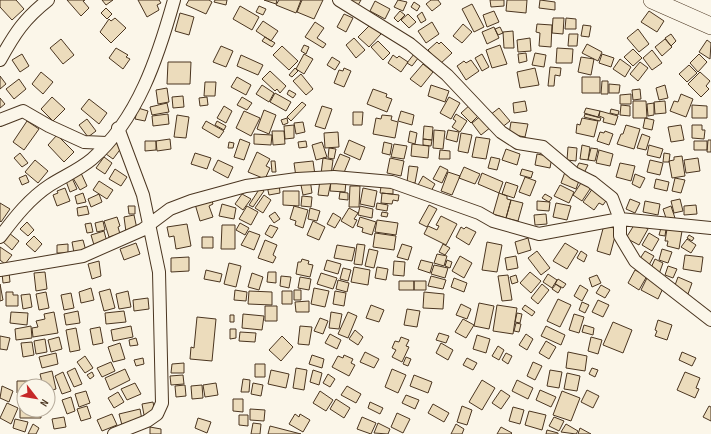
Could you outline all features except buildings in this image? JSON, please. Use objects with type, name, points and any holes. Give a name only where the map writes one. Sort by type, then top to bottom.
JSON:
[{"type":"street","points":[[0,60],[12,38],[29,16],[48,0]]},
{"type":"street","points":[[0,237],[24,207],[37,194],[91,160],[118,128],[150,75],[163,40],[174,0]]},
{"type":"street","points":[[339,0],[416,48],[447,75],[501,132],[518,143],[543,147],[574,173],[592,182],[612,198],[620,219],[620,236],[635,261],[711,320]]},
{"type":"street","points":[[652,0],[711,26]]},
{"type":"street","points":[[0,120],[23,111],[49,126],[84,142],[106,143]]},
{"type":"street","points":[[114,434],[147,421],[157,414],[162,403],[162,325],[159,272],[150,222],[143,195],[118,128]]},
{"type":"street","points":[[0,270],[83,256],[142,230],[150,222],[170,209],[191,201],[246,186],[278,180],[334,177],[392,182],[435,199],[479,213],[492,221],[539,234],[620,219],[711,228]]}]
